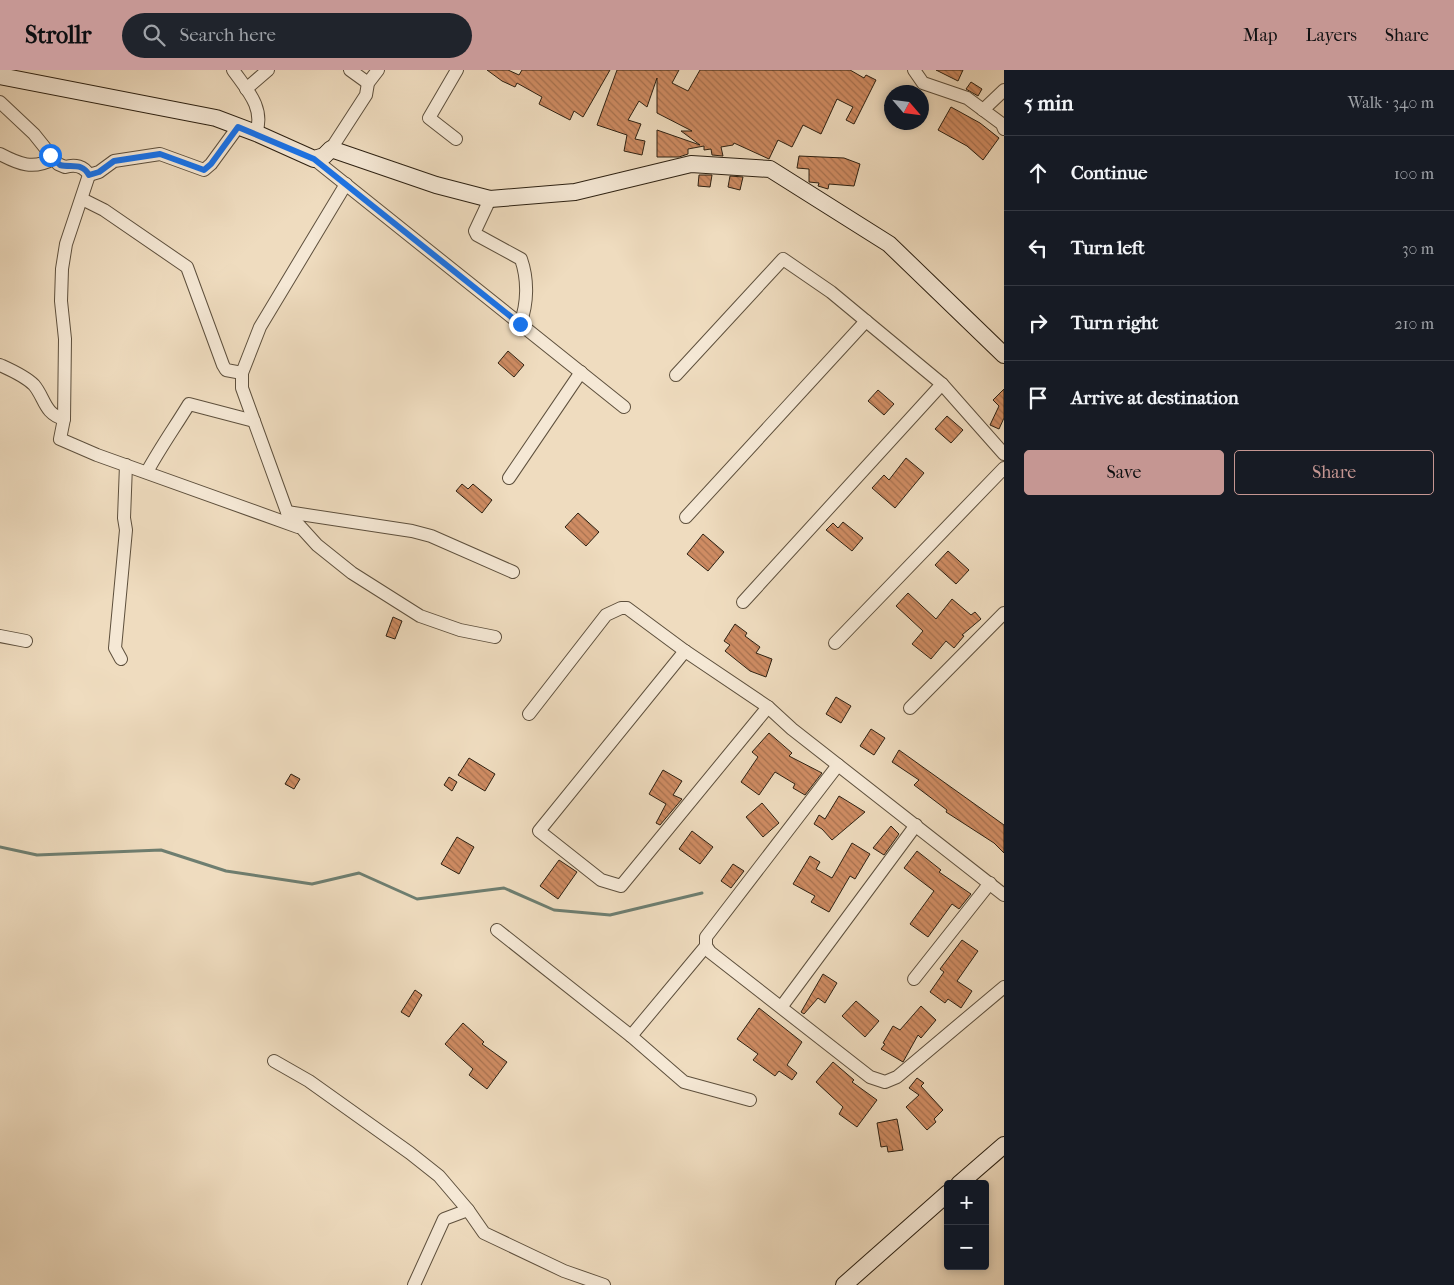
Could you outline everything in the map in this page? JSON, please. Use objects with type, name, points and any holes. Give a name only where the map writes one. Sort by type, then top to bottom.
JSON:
[{"type":"street","points":[[232,70],[258,109],[260,121],[256,133]]},
{"type":"street","points":[[246,89],[268,70]]},
{"type":"street","points":[[350,70],[368,83]]},
{"type":"street","points":[[314,159],[324,156],[331,149],[366,95],[368,83],[378,70]]},
{"type":"street","points":[[456,139],[429,118],[457,70]]},
{"type":"street","points":[[914,70],[923,83],[967,98],[1002,124],[1004,129]]},
{"type":"street","points":[[0,76],[195,113],[256,133],[314,159],[624,407]]},
{"type":"street","points":[[983,110],[1004,90]]},
{"type":"street","points":[[0,102],[34,134],[53,159],[65,167],[72,165],[81,167],[89,175]]},
{"type":"street","points":[[89,175],[99,172],[114,161],[160,154],[204,170],[211,164],[238,127]]},
{"type":"street","points":[[331,149],[436,185],[490,199],[574,192],[691,164],[770,169],[889,244],[1004,355]]},
{"type":"street","points":[[0,154],[25,166],[40,165],[53,159]]},
{"type":"street","points":[[89,175],[66,244],[62,269],[61,301],[65,339],[64,419],[60,439],[298,527]]},
{"type":"street","points":[[346,184],[260,327],[242,373],[242,388],[287,512],[298,527],[352,574],[420,616],[460,630],[495,637]]},
{"type":"street","points":[[82,199],[104,210],[187,267],[223,365],[226,370],[242,373]]},
{"type":"street","points":[[490,199],[475,231],[477,235],[521,259],[526,298],[520,324]]},
{"type":"street","points":[[676,375],[783,259],[831,292],[942,384],[1004,454]]},
{"type":"street","points":[[686,517],[866,321]]},
{"type":"street","points":[[0,365],[34,385],[44,406],[56,417],[64,419]]},
{"type":"street","points":[[509,478],[581,372]]},
{"type":"street","points":[[743,602],[942,384]]},
{"type":"street","points":[[147,472],[165,440],[174,431],[189,404],[254,421]]},
{"type":"street","points":[[121,659],[115,648],[126,530],[124,518],[126,465]]},
{"type":"street","points":[[835,643],[1004,468]]},
{"type":"street","points":[[287,512],[412,531],[431,536],[513,572]]},
{"type":"street","points":[[529,714],[606,615],[614,610],[627,608],[685,651],[768,707],[838,765],[1004,895]]},
{"type":"street","points":[[910,708],[1003,617]]},
{"type":"street","points":[[0,636],[26,640]]},
{"type":"street","points":[[685,651],[539,831],[601,880],[621,886],[768,707]]},
{"type":"street","points":[[838,765],[706,937],[706,946],[710,952],[782,1006],[870,1077],[885,1082],[897,1077],[1004,986]]},
{"type":"street","points":[[782,1006],[916,825]]},
{"type":"street","points":[[914,979],[990,883]]},
{"type":"street","points":[[497,930],[631,1036],[684,1082],[750,1100]]},
{"type":"street","points":[[631,1036],[706,946]]},
{"type":"street","points":[[274,1061],[309,1081],[439,1176],[468,1210],[484,1233],[564,1272],[604,1285]]},
{"type":"street","points":[[963,1180],[1004,1145]]},
{"type":"street","points":[[844,1285],[944,1197]]},
{"type":"street","points":[[414,1285],[444,1219],[468,1210]]},
{"type":"building","points":[[487,70],[508,70],[519,75],[522,70],[610,70],[583,117],[574,111],[570,120],[539,104],[542,97],[517,83],[515,87],[502,81]]},
{"type":"building","points":[[617,70],[679,70],[672,83],[688,91],[700,70],[850,70],[864,78],[866,75],[876,80],[854,124],[846,120],[853,107],[837,99],[821,134],[803,125],[792,147],[778,140],[769,159],[734,143],[733,145],[721,147],[723,156],[712,155],[711,149],[704,150],[704,146],[688,149],[688,154],[679,157],[657,157],[657,130],[700,145],[681,131],[692,131],[657,113],[657,78],[647,107],[639,101],[628,120],[641,124],[635,139],[645,141],[642,155],[624,151],[627,135],[597,125]]},
{"type":"building","points":[[936,70],[963,70],[958,81]]},
{"type":"building","points":[[971,82],[982,89],[978,96],[966,89]]},
{"type":"building","points":[[951,107],[980,123],[999,138],[983,160],[967,146],[938,130]]},
{"type":"building","points":[[799,156],[844,158],[860,164],[854,186],[829,184],[828,189],[818,186],[819,183],[809,182],[809,169],[797,168]]},
{"type":"building","points":[[699,175],[712,175],[710,187],[698,186]]},
{"type":"building","points":[[730,176],[743,177],[740,190],[728,187]]},
{"type":"building","points":[[508,351],[524,365],[514,377],[498,363]]},
{"type":"building","points":[[1004,389],[1004,418],[999,429],[990,425],[999,406],[993,400]]},
{"type":"building","points":[[878,390],[894,404],[884,415],[868,401]]},
{"type":"building","points":[[947,416],[963,430],[951,443],[935,429]]},
{"type":"building","points":[[906,458],[924,473],[895,508],[872,488],[884,475],[889,480]]},
{"type":"building","points":[[462,484],[468,489],[473,484],[492,500],[482,513],[456,491]]},
{"type":"building","points":[[578,513],[599,532],[586,546],[565,527]]},
{"type":"building","points":[[843,522],[863,538],[852,551],[826,530],[833,523],[838,528]]},
{"type":"building","points":[[703,534],[724,552],[708,571],[687,554]]},
{"type":"building","points":[[948,551],[969,570],[956,584],[935,565]]},
{"type":"building","points":[[908,593],[936,619],[952,599],[971,615],[975,612],[981,619],[962,635],[964,636],[954,648],[946,641],[931,659],[912,644],[923,631],[896,606]]},
{"type":"building","points":[[393,617],[402,621],[395,639],[386,636]]},
{"type":"building","points":[[735,624],[747,633],[745,636],[760,647],[756,653],[772,659],[766,677],[750,671],[725,651],[730,645],[724,641]]},
{"type":"building","points":[[836,697],[851,706],[841,723],[826,714]]},
{"type":"building","points":[[871,729],[885,738],[874,755],[860,746]]},
{"type":"building","points":[[769,733],[792,753],[789,756],[822,773],[805,795],[793,788],[795,784],[775,772],[759,795],[741,782],[758,757],[752,752]]},
{"type":"building","points":[[899,750],[1004,825],[1004,853],[994,843],[946,812],[947,810],[914,785],[919,780],[892,762]]},
{"type":"building","points":[[469,758],[495,774],[485,791],[458,775]]},
{"type":"building","points":[[663,770],[682,781],[673,795],[682,799],[660,825],[656,823],[666,804],[649,794]]},
{"type":"building","points":[[291,774],[300,779],[294,789],[285,784]]},
{"type":"building","points":[[449,777],[457,782],[452,791],[444,785]]},
{"type":"building","points":[[839,796],[865,812],[832,840],[822,829],[814,824],[819,815],[825,819]]},
{"type":"building","points":[[762,803],[779,823],[763,837],[746,817]]},
{"type":"building","points":[[891,826],[899,834],[884,855],[873,848]]},
{"type":"building","points":[[692,831],[713,847],[700,864],[679,849]]},
{"type":"building","points":[[457,837],[474,847],[459,874],[441,864]]},
{"type":"building","points":[[852,843],[870,854],[855,879],[850,876],[829,912],[811,902],[815,896],[793,884],[810,856],[820,862],[816,869],[832,878]]},
{"type":"building","points":[[917,851],[941,870],[939,872],[971,894],[959,909],[952,904],[928,937],[910,924],[934,891],[904,868]]},
{"type":"building","points":[[559,860],[577,872],[558,899],[540,886]]},
{"type":"building","points":[[733,864],[744,871],[731,888],[721,881]]},
{"type":"building","points":[[962,940],[978,951],[957,981],[972,991],[961,1008],[948,999],[945,1003],[930,992],[944,972],[940,969]]},
{"type":"building","points":[[823,974],[837,983],[825,1003],[818,998],[804,1014],[801,1012]]},
{"type":"building","points":[[415,990],[422,995],[409,1017],[401,1012]]},
{"type":"building","points":[[856,1001],[879,1021],[865,1037],[842,1016]]},
{"type":"building","points":[[921,1006],[936,1020],[921,1038],[918,1035],[903,1062],[881,1049],[893,1026],[900,1030]]},
{"type":"building","points":[[759,1008],[802,1042],[787,1065],[797,1073],[792,1080],[779,1071],[775,1076],[753,1060],[758,1054],[737,1039]]},
{"type":"building","points":[[463,1023],[484,1042],[482,1044],[507,1062],[487,1089],[469,1075],[473,1069],[445,1044]]},
{"type":"building","points":[[833,1062],[854,1080],[852,1082],[877,1100],[857,1127],[839,1114],[843,1107],[816,1082]]},
{"type":"building","points":[[917,1078],[924,1083],[921,1086],[943,1110],[934,1119],[936,1122],[927,1130],[906,1107],[919,1095],[909,1088]]},
{"type":"building","points":[[897,1119],[903,1150],[888,1152],[887,1146],[881,1147],[877,1123]]},
{"type":"waterway","points":[[0,847],[37,855],[161,850],[226,871],[312,884],[359,873],[417,899],[504,888],[554,910],[610,915],[702,893]]},
{"type":"route","points":[[50,155],[58,164],[65,167],[72,165],[81,167],[89,175],[99,172],[114,161],[160,154],[204,170],[211,164],[238,127],[256,133],[314,159],[520,324]]}]
